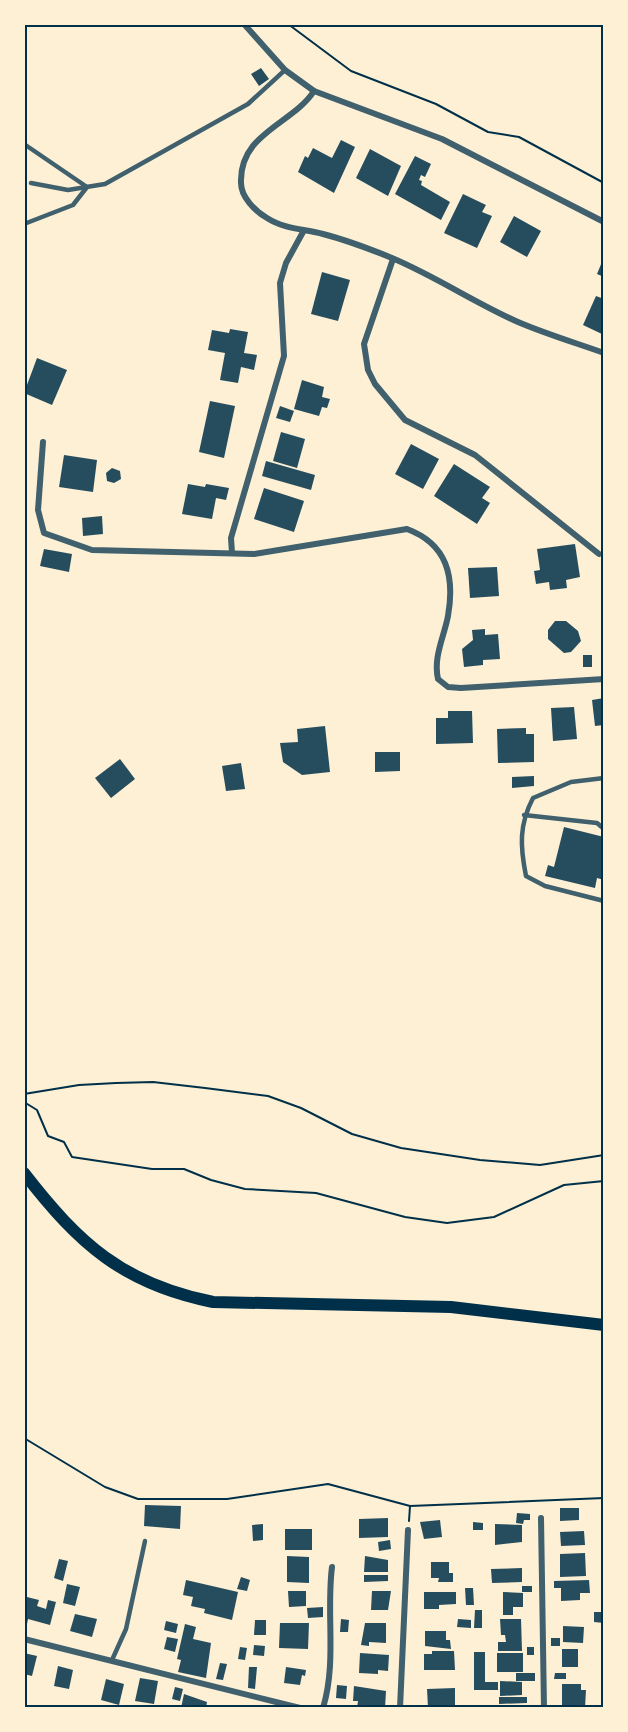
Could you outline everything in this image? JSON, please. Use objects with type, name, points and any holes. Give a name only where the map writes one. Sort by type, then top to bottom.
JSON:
[{"type":"main road","points":[[24,1173],[63,1220],[111,1263],[139,1280],[174,1294],[213,1302],[451,1307],[604,1325]]},
{"type":"street","points":[[244,24],[285,70],[314,91],[442,139],[604,222]]},
{"type":"street","points":[[314,91],[306,103],[259,138],[242,169],[240,185],[251,205],[267,219],[303,232],[322,233],[393,259],[519,322],[604,353]]},
{"type":"street","points":[[232,553],[231,538],[284,356],[280,283],[286,263],[303,232]]},
{"type":"street","points":[[393,259],[364,344],[368,370],[375,384],[405,420],[475,455],[599,554]]},
{"type":"street","points":[[43,442],[38,510],[44,533],[92,550],[254,554],[407,529],[424,535],[436,546],[445,561],[449,580],[448,614],[435,668],[438,679],[448,687],[604,679]]},
{"type":"street","points":[[541,1518],[544,1708]]},
{"type":"street","points":[[400,1708],[408,1530]]},
{"type":"street","points":[[323,1708],[333,1629],[328,1599],[332,1567]]},
{"type":"street","points":[[24,1639],[300,1708]]},
{"type":"lane","points":[[31,183],[68,190],[105,184],[248,104],[285,70]]},
{"type":"lane","points":[[24,144],[87,187]]},
{"type":"lane","points":[[24,224],[73,205],[87,187]]},
{"type":"lane","points":[[604,778],[571,782],[533,798],[524,815],[520,845],[526,876],[545,886],[604,901]]},
{"type":"lane","points":[[524,815],[597,823],[604,828]]},
{"type":"lane","points":[[111,1660],[126,1629],[145,1541]]},
{"type":"path","points":[[288,24],[351,71],[436,104],[488,132],[519,137],[604,183]]},
{"type":"path","points":[[24,1094],[98,1084],[153,1082],[268,1096],[301,1108],[352,1134],[401,1148],[540,1166],[604,1155]]},
{"type":"path","points":[[24,1102],[38,1110],[48,1136],[64,1143],[72,1157],[152,1169],[184,1169],[211,1180],[245,1189],[316,1193],[405,1218],[447,1223],[494,1217],[564,1185],[604,1181]]},
{"type":"path","points":[[24,1438],[105,1486],[138,1499],[227,1499],[328,1484],[410,1506],[604,1498]]},
{"type":"path","points":[[408,1530],[410,1506]]},
{"type":"building","points":[[261,68],[269,79],[259,86],[251,74]]},
{"type":"building","points":[[341,140],[355,147],[334,193],[298,172],[305,156],[308,158],[313,148],[332,158]]},
{"type":"building","points":[[370,149],[401,166],[388,196],[356,178]]},
{"type":"building","points":[[415,156],[431,164],[425,177],[421,175],[419,180],[422,181],[421,185],[450,202],[441,220],[395,194]]},
{"type":"building","points":[[463,194],[486,205],[482,212],[492,216],[477,248],[444,233]]},
{"type":"building","points":[[514,216],[541,231],[527,257],[500,242]]},
{"type":"building","points":[[604,257],[604,277],[597,274]]},
{"type":"building","points":[[322,272],[350,280],[338,321],[311,314]]},
{"type":"building","points":[[596,296],[604,299],[604,335],[583,325]]},
{"type":"building","points":[[230,329],[248,332],[244,353],[257,355],[254,370],[241,367],[238,383],[220,380],[225,353],[208,350],[212,330],[229,333]]},
{"type":"building","points":[[37,358],[67,370],[52,405],[24,393]]},
{"type":"building","points":[[302,380],[324,387],[322,397],[330,399],[327,408],[322,407],[319,416],[294,409]]},
{"type":"building","points":[[210,401],[235,406],[224,458],[199,452]]},
{"type":"building","points":[[280,406],[294,411],[290,422],[276,418]]},
{"type":"building","points":[[281,432],[305,439],[297,468],[273,461]]},
{"type":"building","points":[[411,444],[439,459],[423,489],[395,474]]},
{"type":"building","points":[[64,455],[97,460],[93,492],[59,487]]},
{"type":"building","points":[[266,461],[315,475],[311,490],[262,476]]},
{"type":"building","points":[[454,464],[490,487],[482,498],[490,503],[477,524],[434,496]]},
{"type":"building","points":[[112,468],[120,471],[121,479],[114,483],[107,481],[106,473]]},
{"type":"building","points":[[188,484],[229,488],[226,500],[216,498],[212,519],[182,514]]},
{"type":"building","points":[[264,488],[304,501],[294,532],[254,519]]},
{"type":"building","points":[[102,516],[103,534],[83,536],[82,518]]},
{"type":"building","points":[[575,544],[580,577],[566,580],[567,588],[550,590],[549,582],[536,584],[534,571],[540,570],[537,549]]},
{"type":"building","points":[[44,549],[72,554],[69,572],[40,566]]},
{"type":"building","points":[[497,567],[499,596],[470,598],[468,568]]},
{"type":"building","points":[[555,621],[566,621],[578,631],[581,641],[571,652],[564,653],[548,639],[548,630]]},
{"type":"building","points":[[485,629],[485,635],[498,634],[500,659],[483,660],[483,665],[464,667],[462,649],[473,640],[472,630]]},
{"type":"building","points":[[583,655],[592,655],[592,667],[583,667]]},
{"type":"building","points":[[604,698],[604,725],[595,726],[592,700]]},
{"type":"building","points":[[574,707],[577,739],[553,741],[551,708]]},
{"type":"building","points":[[448,711],[472,711],[473,743],[436,744],[436,718],[448,718]]},
{"type":"building","points":[[325,726],[330,772],[302,775],[283,762],[280,743],[298,742],[297,729]]},
{"type":"building","points":[[526,728],[526,734],[534,734],[534,762],[498,763],[497,729]]},
{"type":"building","points":[[375,752],[400,752],[400,771],[375,772]]},
{"type":"building","points":[[120,759],[135,779],[111,798],[95,778]]},
{"type":"building","points":[[241,763],[245,789],[226,791],[222,766]]},
{"type":"building","points":[[534,776],[534,786],[512,788],[512,777]]},
{"type":"building","points":[[564,827],[604,837],[604,880],[597,878],[595,888],[545,876],[548,865],[554,867]]},
{"type":"building","points":[[145,1505],[181,1506],[180,1529],[144,1526]]},
{"type":"building","points":[[560,1508],[579,1508],[579,1520],[560,1521]]},
{"type":"building","points":[[517,1513],[530,1514],[530,1520],[524,1520],[523,1524],[516,1523]]},
{"type":"building","points":[[388,1518],[388,1537],[359,1538],[359,1519]]},
{"type":"building","points":[[440,1520],[442,1537],[424,1539],[420,1522]]},
{"type":"building","points":[[473,1522],[483,1523],[483,1530],[473,1530]]},
{"type":"building","points":[[263,1524],[263,1540],[253,1541],[252,1525]]},
{"type":"building","points":[[495,1524],[522,1525],[522,1542],[495,1545]]},
{"type":"building","points":[[285,1529],[312,1529],[312,1550],[285,1550]]},
{"type":"building","points":[[584,1531],[585,1545],[561,1546],[560,1532]]},
{"type":"building","points":[[390,1540],[391,1549],[379,1551],[378,1542]]},
{"type":"building","points":[[585,1553],[586,1576],[560,1577],[560,1554]]},
{"type":"building","points":[[287,1556],[309,1557],[309,1583],[287,1582]]},
{"type":"building","points":[[365,1556],[388,1560],[388,1572],[364,1572]]},
{"type":"building","points":[[59,1559],[68,1561],[63,1581],[54,1578]]},
{"type":"building","points":[[431,1562],[449,1562],[449,1573],[453,1573],[453,1582],[438,1582],[439,1578],[431,1578]]},
{"type":"building","points":[[522,1568],[522,1582],[492,1583],[491,1569]]},
{"type":"building","points":[[364,1575],[388,1575],[388,1581],[364,1582]]},
{"type":"building","points":[[241,1577],[250,1580],[247,1591],[237,1589]]},
{"type":"building","points":[[186,1580],[238,1592],[232,1620],[204,1613],[205,1609],[191,1606],[193,1597],[183,1595]]},
{"type":"building","points":[[589,1580],[590,1593],[580,1593],[580,1600],[561,1601],[561,1588],[554,1588],[554,1581]]},
{"type":"building","points":[[67,1584],[80,1587],[75,1606],[63,1603]]},
{"type":"building","points":[[522,1586],[532,1586],[532,1592],[522,1592]]},
{"type":"building","points":[[465,1588],[473,1588],[474,1605],[466,1605]]},
{"type":"building","points":[[288,1591],[306,1591],[306,1606],[289,1607]]},
{"type":"building","points":[[372,1591],[391,1591],[388,1610],[371,1610]]},
{"type":"building","points":[[424,1592],[456,1592],[456,1604],[439,1605],[439,1609],[424,1609]]},
{"type":"building","points":[[503,1592],[523,1593],[523,1607],[513,1607],[513,1615],[503,1615]]},
{"type":"building","points":[[27,1597],[39,1600],[37,1606],[46,1609],[48,1600],[56,1602],[50,1625],[28,1619],[27,1624],[24,1624],[24,1601]]},
{"type":"building","points":[[323,1607],[323,1617],[308,1618],[307,1608]]},
{"type":"building","points":[[475,1610],[482,1610],[482,1628],[474,1628]]},
{"type":"building","points":[[594,1612],[604,1612],[604,1623],[594,1622]]},
{"type":"building","points":[[75,1614],[97,1619],[92,1637],[70,1631]]},
{"type":"building","points":[[341,1619],[349,1620],[348,1632],[340,1632]]},
{"type":"building","points":[[458,1619],[471,1620],[471,1628],[457,1627]]},
{"type":"building","points":[[500,1619],[521,1619],[522,1651],[498,1651],[498,1642],[506,1642],[505,1635],[501,1635]]},
{"type":"building","points":[[255,1620],[266,1620],[266,1635],[254,1635]]},
{"type":"building","points":[[166,1621],[178,1624],[176,1633],[164,1630]]},
{"type":"building","points":[[280,1623],[309,1623],[308,1649],[279,1648]]},
{"type":"building","points":[[365,1623],[386,1623],[386,1643],[369,1642],[369,1646],[361,1645]]},
{"type":"building","points":[[185,1624],[196,1627],[193,1639],[211,1643],[206,1678],[178,1672],[181,1660],[177,1659]]},
{"type":"building","points":[[563,1626],[584,1627],[583,1643],[563,1642]]},
{"type":"building","points":[[425,1631],[446,1631],[446,1640],[450,1640],[451,1649],[425,1646]]},
{"type":"building","points":[[167,1637],[178,1639],[175,1652],[164,1649]]},
{"type":"building","points":[[551,1638],[560,1638],[560,1646],[551,1646]]},
{"type":"building","points":[[254,1645],[265,1646],[264,1656],[253,1655]]},
{"type":"building","points":[[240,1647],[247,1648],[245,1660],[238,1659]]},
{"type":"building","points":[[527,1647],[534,1647],[534,1655],[527,1655]]},
{"type":"building","points":[[562,1649],[578,1649],[578,1667],[562,1667]]},
{"type":"building","points":[[432,1651],[454,1651],[455,1670],[424,1670],[424,1654],[432,1654]]},
{"type":"building","points":[[474,1652],[485,1652],[485,1682],[498,1682],[498,1690],[474,1690]]},
{"type":"building","points":[[24,1653],[37,1656],[32,1676],[24,1674]]},
{"type":"building","points":[[360,1653],[389,1655],[388,1671],[378,1670],[378,1674],[359,1673]]},
{"type":"building","points":[[497,1653],[523,1653],[523,1672],[497,1672]]},
{"type":"building","points":[[220,1663],[227,1664],[223,1680],[216,1679]]},
{"type":"building","points":[[58,1666],[73,1670],[69,1689],[54,1686]]},
{"type":"building","points":[[249,1667],[257,1667],[255,1689],[248,1688]]},
{"type":"building","points":[[286,1667],[306,1670],[305,1676],[302,1675],[300,1685],[284,1683]]},
{"type":"building","points":[[516,1673],[535,1673],[535,1681],[516,1681]]},
{"type":"building","points":[[555,1673],[566,1673],[566,1679],[554,1679]]},
{"type":"building","points":[[140,1678],[158,1681],[154,1704],[135,1701]]},
{"type":"building","points":[[106,1679],[124,1684],[119,1705],[101,1700]]},
{"type":"building","points":[[500,1681],[522,1682],[522,1695],[500,1696]]},
{"type":"building","points":[[562,1684],[581,1684],[581,1690],[586,1690],[585,1708],[562,1708]]},
{"type":"building","points":[[337,1685],[347,1686],[346,1699],[336,1698]]},
{"type":"building","points":[[354,1686],[386,1691],[385,1708],[357,1708],[358,1701],[353,1701]]},
{"type":"building","points":[[175,1687],[183,1689],[180,1701],[172,1699]]},
{"type":"building","points":[[455,1688],[455,1708],[428,1708],[427,1689]]},
{"type":"building","points":[[184,1694],[207,1702],[206,1708],[181,1708]]},
{"type":"building","points":[[499,1697],[527,1697],[527,1703],[499,1704]]}]
